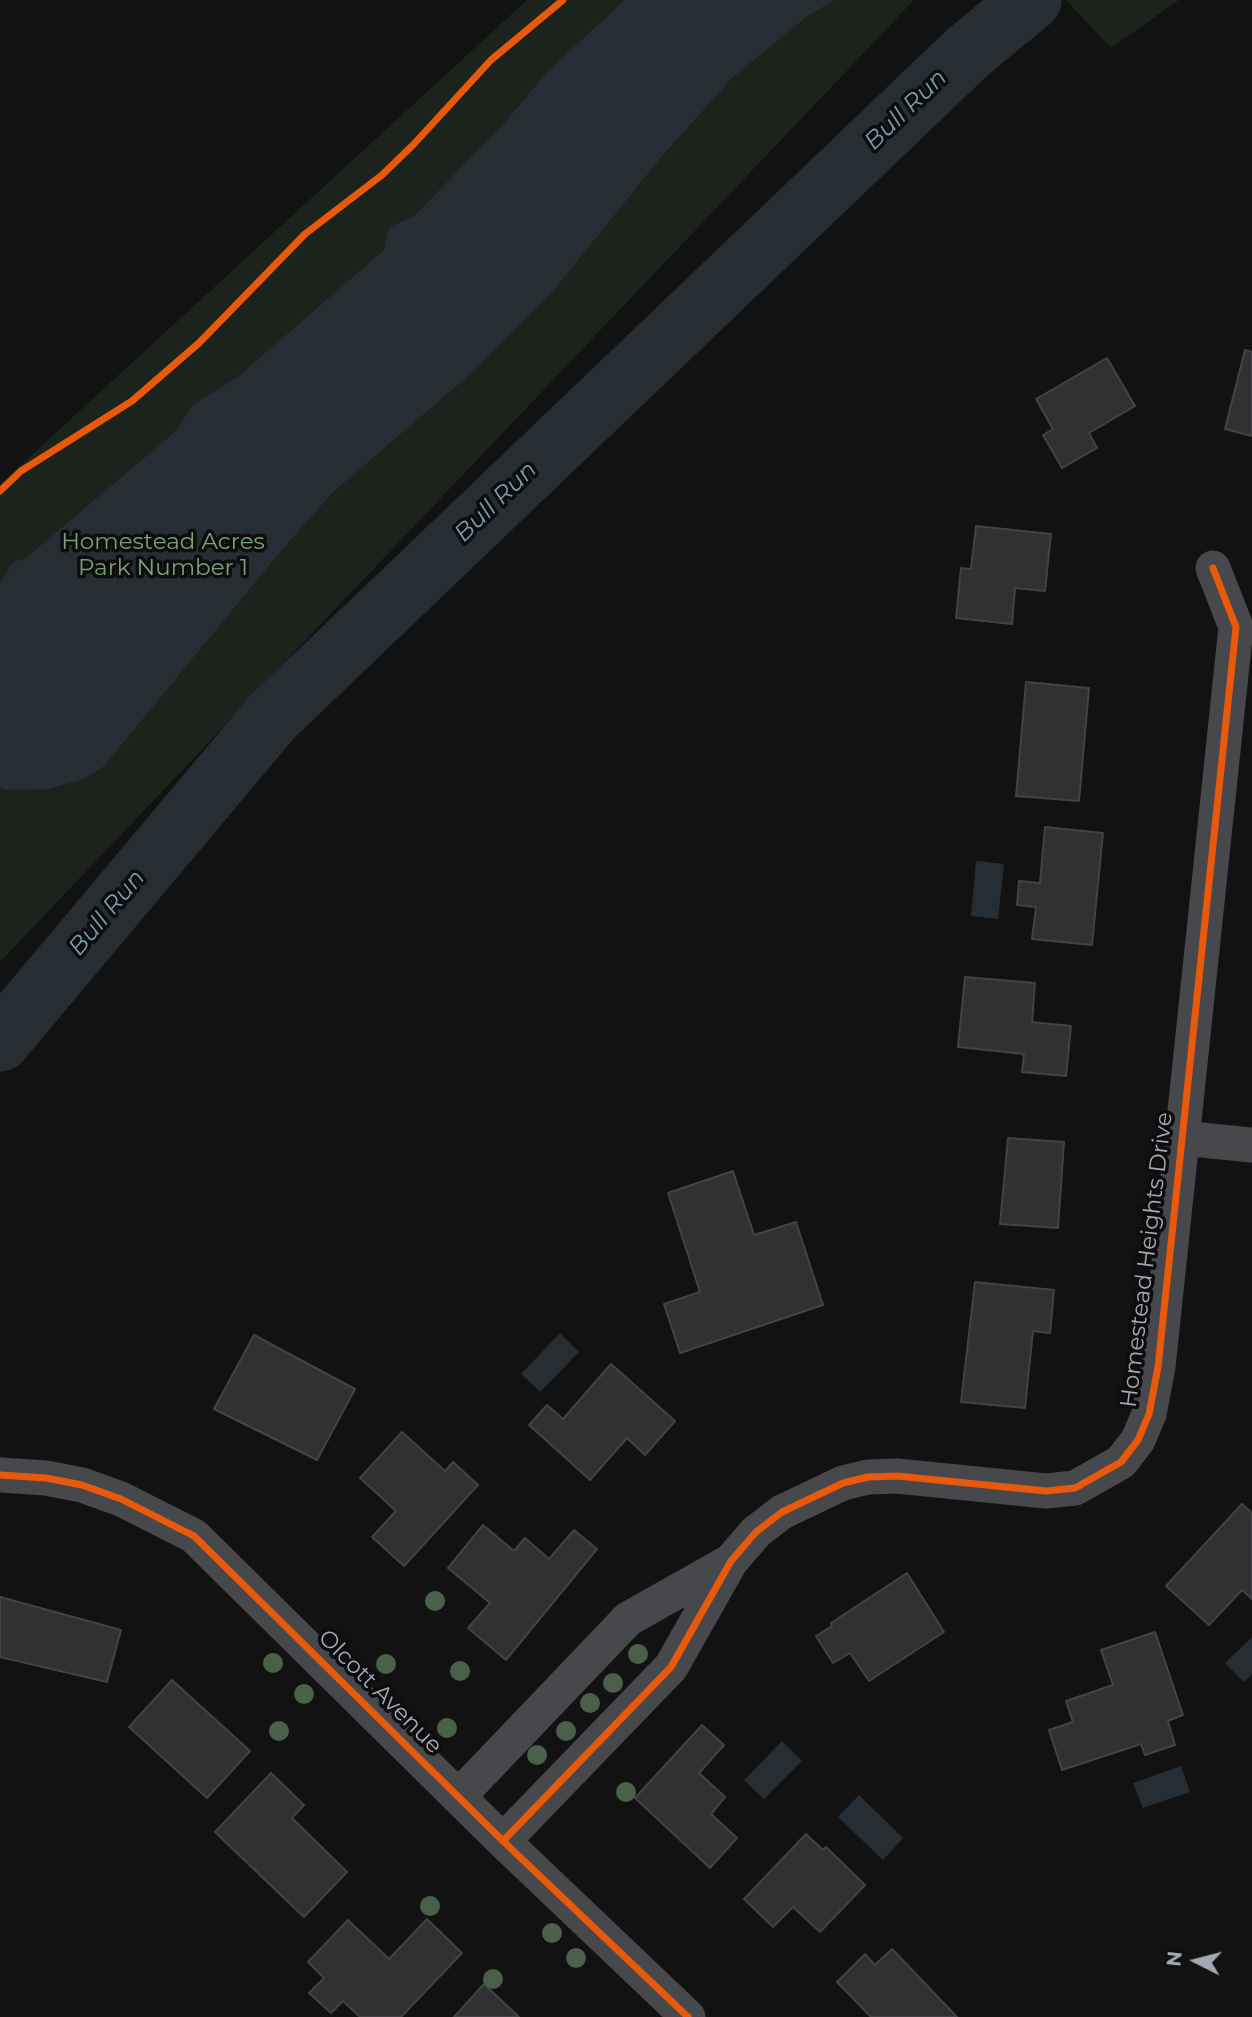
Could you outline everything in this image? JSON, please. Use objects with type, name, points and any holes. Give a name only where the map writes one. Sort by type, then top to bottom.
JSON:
[{"type":"street","name":"Homestead Heights Drive","points":[[503,1841],[671,1668],[731,1561],[756,1532],[782,1512],[843,1483],[869,1477],[897,1476],[1046,1491],[1075,1488],[1121,1462],[1139,1440],[1154,1391],[1236,627],[1213,568]]},
{"type":"street","points":[[1182,1138],[1252,1145]]},
{"type":"street","name":"Olcott Avenue","points":[[0,1475],[46,1478],[82,1485],[121,1499],[194,1536],[503,1841],[688,2017]]},
{"type":"street","name":"Homestead Heights Drive","points":[[458,1797],[628,1619],[731,1561]]},
{"type":"green space","name":"Homestead Acres Park Number 1","points":[[527,0],[914,0],[0,962],[0,484]]},
{"type":"green space","points":[[1066,0],[1179,0],[1111,48]]},
{"type":"shaded area","points":[[625,0],[834,0],[806,17],[732,78],[662,156],[553,291],[475,370],[333,492],[104,766],[82,780],[46,789],[6,790],[0,787],[0,583],[13,562],[26,558],[175,432],[193,405],[240,375],[384,250],[389,227],[413,217],[502,126],[549,70]]},
{"type":"shaded area","points":[[976,861],[1004,864],[998,919],[971,916]]},
{"type":"shaded area","points":[[560,1333],[579,1352],[540,1392],[521,1374]]},
{"type":"shaded area","points":[[1252,1637],[1252,1674],[1244,1682],[1225,1663]]},
{"type":"shaded area","points":[[782,1741],[802,1761],[764,1799],[744,1780]]},
{"type":"shaded area","points":[[1181,1766],[1190,1792],[1143,1808],[1133,1783]]},
{"type":"shaded area","points":[[859,1795],[903,1838],[883,1860],[838,1817]]},
{"type":"building","points":[[1245,350],[1252,352],[1252,436],[1225,429]]},
{"type":"building","points":[[1107,358],[1135,406],[1089,433],[1097,448],[1062,468],[1043,435],[1053,429],[1036,399]]},
{"type":"building","points":[[976,526],[1051,534],[1045,591],[1015,588],[1012,624],[956,618],[961,568],[971,569]]},
{"type":"building","points":[[1026,682],[1089,688],[1079,801],[1016,796]]},
{"type":"building","points":[[1045,827],[1103,833],[1092,945],[1032,939],[1036,907],[1017,905],[1019,881],[1040,883]]},
{"type":"building","points":[[965,977],[1035,983],[1032,1022],[1071,1026],[1066,1076],[1022,1072],[1024,1054],[958,1047]]},
{"type":"building","points":[[1008,1138],[1064,1142],[1058,1228],[1000,1224]]},
{"type":"building","points":[[733,1171],[754,1235],[796,1222],[823,1305],[680,1353],[664,1304],[700,1292],[668,1193]]},
{"type":"building","points":[[975,1282],[1054,1290],[1050,1333],[1033,1331],[1025,1408],[961,1402]]},
{"type":"building","points":[[254,1335],[355,1389],[317,1460],[214,1409]]},
{"type":"building","points":[[611,1364],[675,1421],[645,1455],[627,1438],[590,1480],[529,1425],[547,1405],[563,1419]]},
{"type":"building","points":[[402,1432],[445,1471],[453,1462],[478,1485],[404,1566],[372,1537],[396,1511],[360,1478]]},
{"type":"building","points":[[1242,1504],[1252,1513],[1252,1599],[1242,1590],[1209,1625],[1166,1586]]},
{"type":"building","points":[[483,1525],[514,1551],[525,1538],[549,1559],[574,1530],[597,1549],[506,1660],[468,1628],[490,1603],[448,1568]]},
{"type":"building","points":[[907,1573],[944,1632],[869,1681],[850,1653],[833,1663],[816,1636],[832,1626],[831,1623]]},
{"type":"building","points":[[0,1597],[121,1630],[107,1682],[0,1657]]},
{"type":"building","points":[[1155,1632],[1183,1715],[1168,1721],[1175,1745],[1145,1755],[1141,1744],[1062,1770],[1049,1730],[1073,1722],[1066,1701],[1113,1685],[1101,1650]]},
{"type":"building","points":[[172,1680],[250,1751],[207,1798],[129,1727]]},
{"type":"building","points":[[702,1725],[724,1745],[699,1773],[725,1797],[711,1814],[737,1838],[710,1868],[635,1798]]},
{"type":"building","points":[[271,1773],[304,1805],[292,1818],[347,1872],[304,1917],[215,1832]]},
{"type":"building","points":[[806,1834],[823,1850],[826,1847],[865,1885],[820,1932],[793,1907],[773,1927],[744,1899]]},
{"type":"building","points":[[427,1919],[462,1953],[401,2017],[360,2017],[343,2001],[331,2013],[309,1993],[324,1978],[308,1962],[348,1920],[389,1959]]},
{"type":"building","points":[[892,1949],[957,2017],[871,2017],[837,1982],[865,1954],[875,1965]]},
{"type":"building","points":[[484,1984],[519,2017],[454,2017]]},
{"type":"waterway","name":"Bull Run","points":[[0,1041],[272,717],[968,52],[1031,0]]},
{"type":"cycle path","points":[[0,491],[21,471],[132,401],[199,343],[305,234],[382,175],[491,60],[563,0]]},
{"type":"cycle path","points":[[503,1841],[671,1667],[731,1561],[756,1532],[782,1512],[843,1483],[868,1477],[897,1476],[1046,1491],[1075,1488],[1121,1462],[1138,1440],[1149,1414],[1158,1367],[1236,627],[1213,568]]},
{"type":"cycle path","points":[[0,1475],[46,1478],[82,1485],[121,1499],[194,1536],[503,1841],[688,2017]]}]
